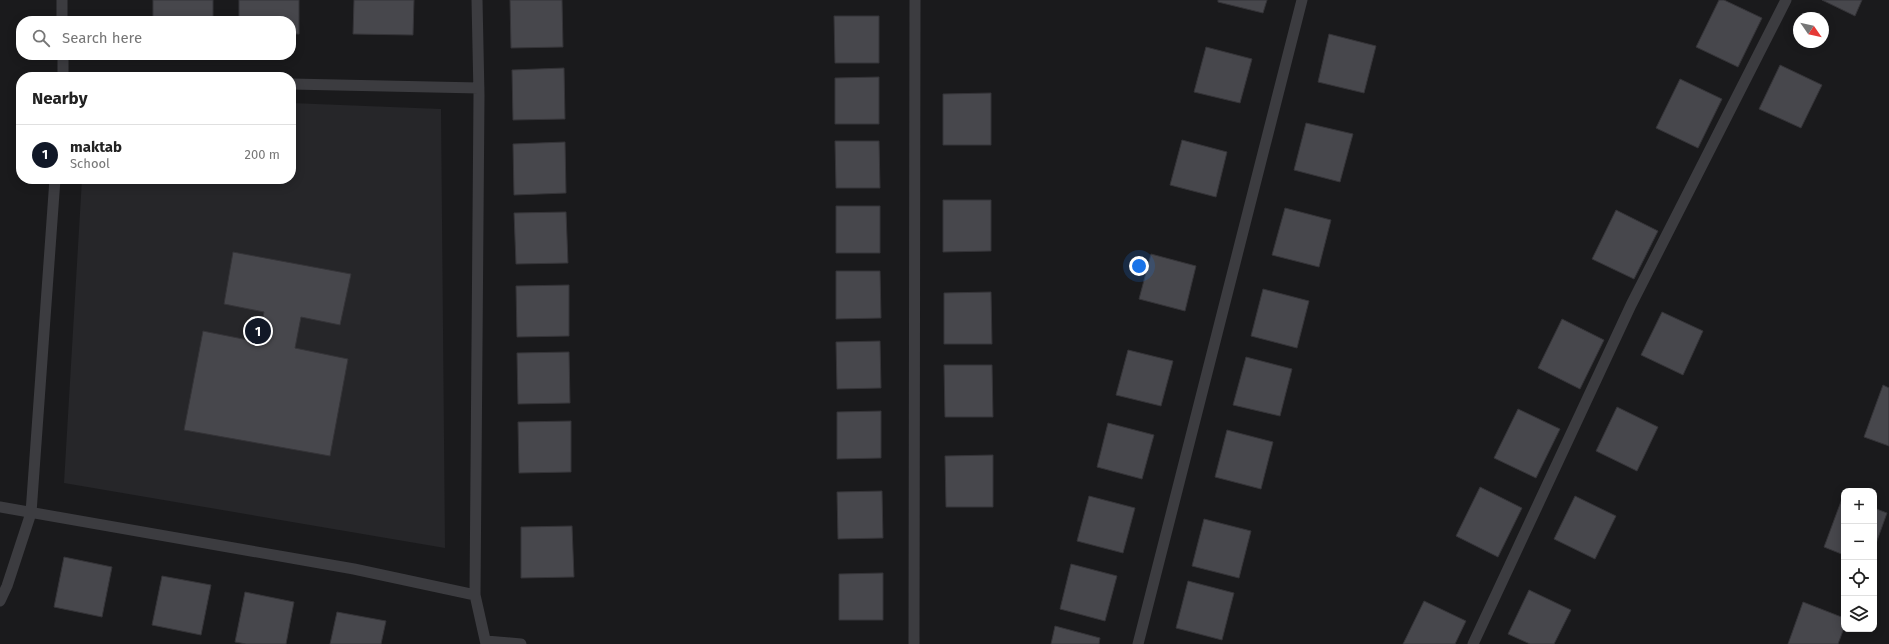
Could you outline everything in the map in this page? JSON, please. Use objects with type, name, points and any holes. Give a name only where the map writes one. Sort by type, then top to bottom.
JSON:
[{"type":"lane","points":[[62,0],[62,16]]},
{"type":"lane","points":[[477,0],[479,88],[475,595],[486,643],[521,644]]},
{"type":"lane","points":[[914,644],[915,0]]},
{"type":"lane","points":[[1138,644],[1302,0]]},
{"type":"lane","points":[[1473,644],[1631,305],[1786,0]]},
{"type":"lane","points":[[63,60],[63,72]]},
{"type":"lane","points":[[296,84],[479,88]]},
{"type":"lane","points":[[0,601],[7,586],[31,513],[55,184]]},
{"type":"lane","points":[[0,507],[354,569],[475,595]]},
{"type":"shaded area","points":[[296,103],[441,109],[445,548],[64,483],[82,184],[296,184]]},
{"type":"building","points":[[153,0],[213,0],[213,16],[153,16]]},
{"type":"building","points":[[239,0],[299,0],[299,34],[296,34],[296,16],[239,16]]},
{"type":"building","points":[[354,0],[414,0],[413,35],[353,34]]},
{"type":"building","points":[[510,0],[562,0],[563,47],[511,48]]},
{"type":"building","points":[[1218,0],[1267,0],[1263,13],[1218,2]]},
{"type":"building","points":[[1719,0],[1724,0],[1762,18],[1738,67],[1696,47]]},
{"type":"building","points":[[1822,0],[1862,0],[1855,16]]},
{"type":"building","points":[[834,16],[879,16],[879,63],[835,63]]},
{"type":"building","points":[[1329,34],[1376,46],[1364,93],[1318,82]]},
{"type":"building","points":[[1206,47],[1252,59],[1240,103],[1194,92]]},
{"type":"building","points":[[1780,65],[1822,85],[1801,128],[1759,109]]},
{"type":"building","points":[[564,68],[565,119],[513,120],[512,70]]},
{"type":"building","points":[[879,77],[879,124],[835,124],[835,78]]},
{"type":"building","points":[[1680,79],[1722,99],[1698,148],[1656,128]]},
{"type":"building","points":[[991,93],[991,145],[943,145],[943,94]]},
{"type":"building","points":[[1306,123],[1353,134],[1340,182],[1294,170]]},
{"type":"building","points":[[1182,140],[1227,152],[1216,197],[1170,185]]},
{"type":"building","points":[[835,141],[879,141],[880,188],[836,188]]},
{"type":"building","points":[[565,142],[566,193],[514,195],[513,144]]},
{"type":"building","points":[[943,200],[991,200],[991,251],[943,252]]},
{"type":"building","points":[[836,206],[880,206],[880,253],[836,253]]},
{"type":"building","points":[[1285,208],[1331,220],[1319,267],[1272,255]]},
{"type":"building","points":[[1616,210],[1658,231],[1634,279],[1592,259]]},
{"type":"building","points":[[566,212],[568,263],[516,264],[514,213]]},
{"type":"building","points":[[233,252],[351,274],[340,325],[301,317],[295,348],[348,359],[330,456],[184,430],[203,331],[258,342],[264,312],[224,304]]},
{"type":"building","points":[[1151,254],[1196,266],[1185,311],[1139,299]]},
{"type":"building","points":[[836,271],[880,271],[881,318],[836,319]]},
{"type":"building","points":[[569,285],[569,336],[517,337],[516,286]]},
{"type":"building","points":[[1263,289],[1309,301],[1297,348],[1251,336]]},
{"type":"building","points":[[991,292],[992,344],[944,344],[944,293]]},
{"type":"building","points":[[1662,312],[1703,331],[1683,375],[1641,355]]},
{"type":"building","points":[[1562,319],[1604,340],[1580,389],[1538,368]]},
{"type":"building","points":[[880,341],[881,388],[837,389],[836,342]]},
{"type":"building","points":[[1128,350],[1173,361],[1161,406],[1116,395]]},
{"type":"building","points":[[569,352],[570,403],[518,404],[517,353]]},
{"type":"building","points":[[1246,357],[1292,369],[1280,416],[1233,405]]},
{"type":"building","points":[[944,365],[992,365],[993,417],[945,417]]},
{"type":"building","points":[[1883,385],[1889,388],[1889,446],[1864,437]]},
{"type":"building","points":[[1617,407],[1658,427],[1637,471],[1596,451]]},
{"type":"building","points":[[1518,409],[1560,429],[1536,478],[1494,458]]},
{"type":"building","points":[[881,411],[881,458],[837,459],[837,412]]},
{"type":"building","points":[[571,421],[571,472],[519,473],[518,422]]},
{"type":"building","points":[[1108,423],[1154,435],[1142,479],[1097,467]]},
{"type":"building","points":[[1227,430],[1273,442],[1261,489],[1215,477]]},
{"type":"building","points":[[993,455],[993,507],[946,507],[945,456]]},
{"type":"building","points":[[1480,487],[1522,508],[1498,557],[1456,536]]},
{"type":"building","points":[[882,491],[883,538],[838,539],[837,492]]},
{"type":"building","points":[[1089,496],[1135,508],[1123,553],[1077,541]]},
{"type":"building","points":[[1575,496],[1616,516],[1595,559],[1554,539]]},
{"type":"building","points":[[1841,501],[1841,554],[1824,547]]},
{"type":"building","points":[[1877,509],[1887,513],[1877,541]]},
{"type":"building","points":[[1204,519],[1251,531],[1239,578],[1192,566]]},
{"type":"building","points":[[572,526],[574,577],[521,578],[521,527]]},
{"type":"building","points":[[64,557],[112,567],[102,617],[54,607]]},
{"type":"building","points":[[1071,564],[1117,576],[1105,621],[1060,609]]},
{"type":"building","points":[[883,573],[883,620],[839,620],[839,574]]},
{"type":"building","points":[[162,576],[211,585],[201,635],[152,625]]},
{"type":"building","points":[[1188,581],[1234,593],[1222,640],[1176,628]]},
{"type":"building","points":[[1529,590],[1571,610],[1554,644],[1530,644],[1508,634]]},
{"type":"building","points":[[245,592],[294,602],[286,644],[246,644],[235,642]]},
{"type":"building","points":[[1424,601],[1466,621],[1455,644],[1403,644]]},
{"type":"building","points":[[1803,602],[1841,617],[1841,632],[1842,632],[1838,644],[1788,644]]},
{"type":"building","points":[[337,612],[386,621],[381,644],[330,644]]},
{"type":"building","points":[[1055,626],[1100,638],[1099,644],[1051,644]]},
{"type":"place","name":"maktab","points":[[258,331]]}]
